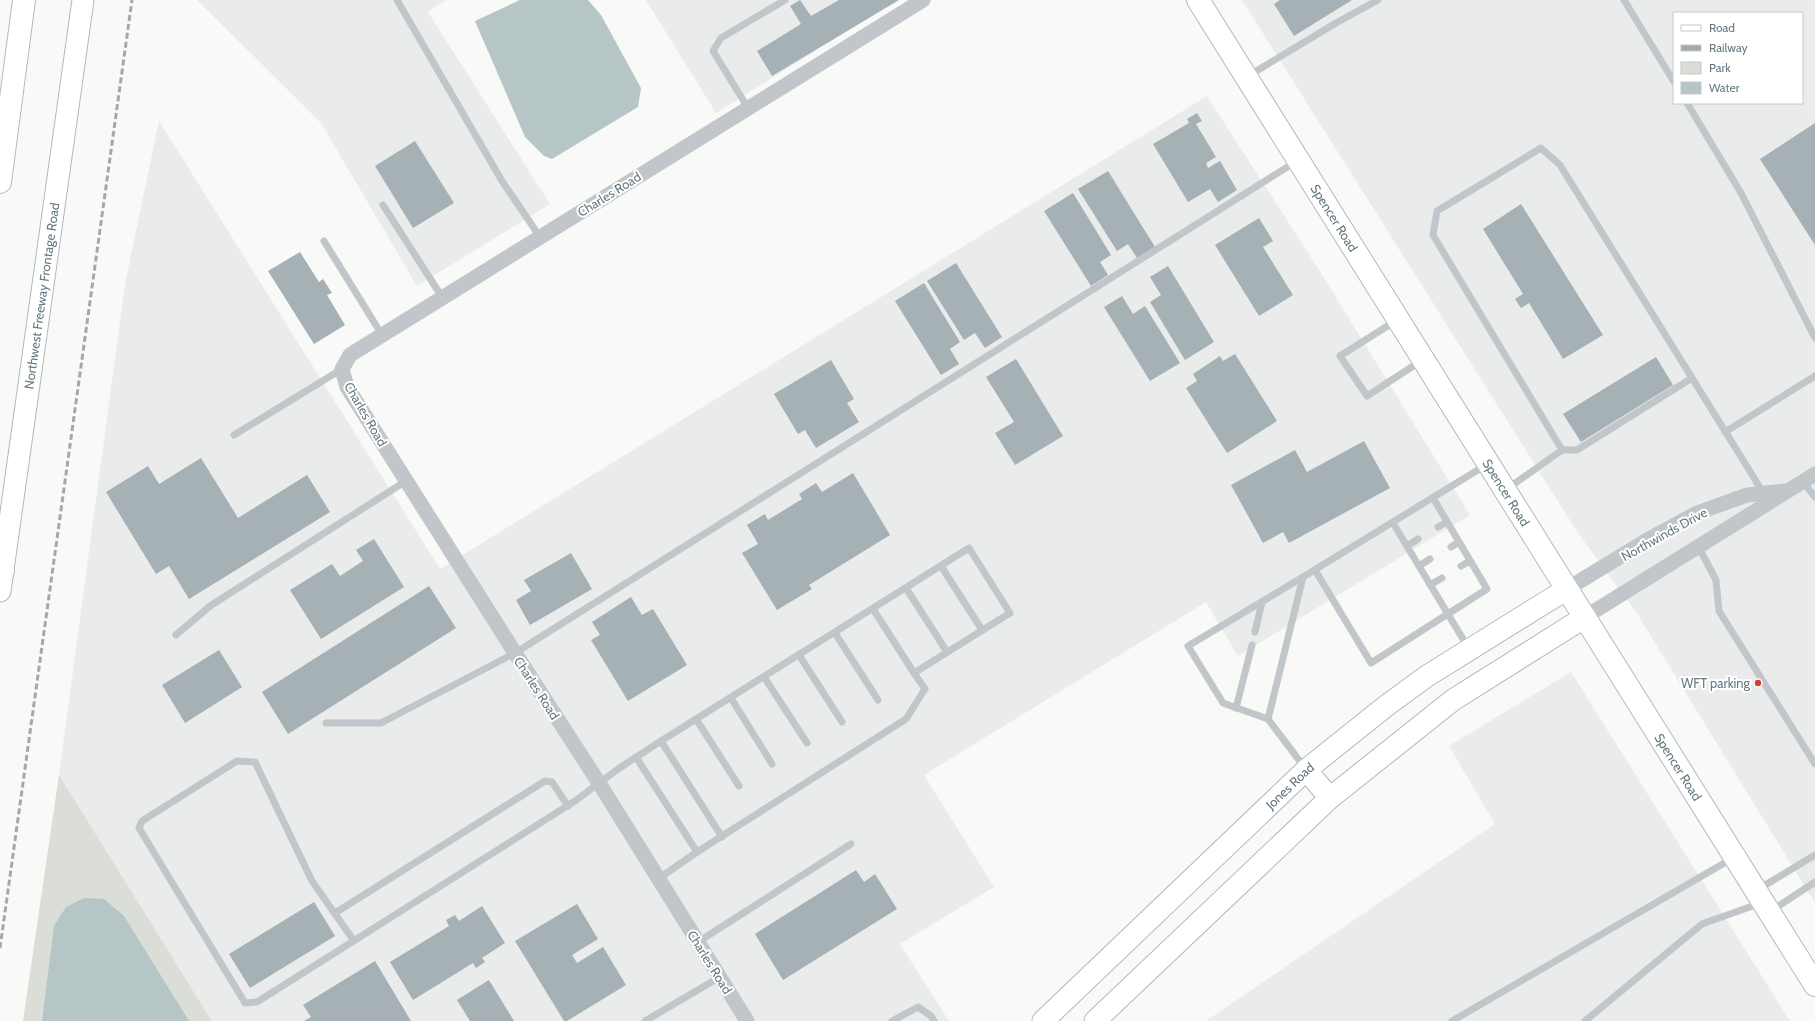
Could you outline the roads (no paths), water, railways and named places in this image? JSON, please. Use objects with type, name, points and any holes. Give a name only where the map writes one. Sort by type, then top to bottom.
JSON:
[{"type":"main road","points":[[0,182],[24,0]]},
{"type":"main road","name":"Northwest Freeway Frontage Road","points":[[1,580],[83,0]]},
{"type":"main road","name":"Spencer Road","points":[[1198,0],[1815,985]]},
{"type":"main road","name":"Jones Road","points":[[1042,1021],[1306,770],[1386,706],[1470,649],[1567,589]]},
{"type":"main road","points":[[1095,1021],[1330,798],[1453,700],[1584,617]]},
{"type":"main road","points":[[1306,770],[1330,798]]},
{"type":"street","name":"Charles Road","points":[[747,1021],[599,783],[347,387],[342,369],[350,355],[923,0]]},
{"type":"street","name":"Northwinds Drive","points":[[1584,617],[1698,546],[1766,498],[1790,490],[1809,478]]},
{"type":"street","name":"Northwinds Drive","points":[[1567,589],[1649,539],[1697,513],[1747,495],[1766,498]]},
{"type":"lane","points":[[397,0],[502,181],[540,236]]},
{"type":"lane","points":[[748,108],[713,51],[721,38],[785,0]]},
{"type":"lane","points":[[1246,78],[1378,0]]},
{"type":"lane","points":[[1624,0],[1673,80]]},
{"type":"lane","points":[[1688,104],[1741,193],[1815,338]]},
{"type":"lane","points":[[1562,450],[1432,235],[1437,211],[1541,148],[1560,165],[1766,498]]},
{"type":"lane","points":[[326,723],[381,723],[515,653],[1298,160]]},
{"type":"lane","points":[[383,206],[442,297]]},
{"type":"lane","points":[[324,241],[382,335]]},
{"type":"lane","points":[[1398,320],[1340,356],[1367,396],[1423,360]]},
{"type":"lane","points":[[234,435],[342,369]]},
{"type":"lane","points":[[1725,432],[1815,376]]},
{"type":"lane","points":[[1505,490],[1562,450],[1577,450],[1692,378]]},
{"type":"lane","points":[[1306,770],[1268,719],[1223,703],[1188,646],[1488,464]]},
{"type":"lane","points":[[1809,478],[1815,497]]},
{"type":"lane","points":[[176,635],[210,606],[406,481]]},
{"type":"lane","points":[[1315,570],[1371,663],[1487,589],[1433,498]]},
{"type":"lane","points":[[1438,527],[1447,522]]},
{"type":"lane","points":[[1393,523],[1470,649]]},
{"type":"lane","points":[[1407,546],[1418,539]]},
{"type":"lane","points":[[1451,547],[1459,542]]},
{"type":"lane","points":[[1698,546],[1716,580],[1719,611],[1815,764]]},
{"type":"lane","points":[[354,941],[312,880],[255,762],[237,761],[142,821],[139,828],[245,1003],[257,1002],[354,941],[568,806],[636,757],[661,741],[969,548],[1010,613],[914,672]]},
{"type":"lane","points":[[1419,566],[1430,559]]},
{"type":"lane","points":[[1461,566],[1470,560]]},
{"type":"lane","points":[[941,566],[982,630]]},
{"type":"lane","points":[[1268,719],[1303,577]]},
{"type":"lane","points":[[1430,585],[1442,578]]},
{"type":"lane","points":[[906,588],[947,652]]},
{"type":"lane","points":[[1255,632],[1262,602]]},
{"type":"lane","points":[[658,879],[697,852],[906,718],[925,690],[873,609]]},
{"type":"lane","points":[[835,633],[878,700]]},
{"type":"lane","points":[[1236,708],[1252,645]]},
{"type":"lane","points":[[799,655],[842,722]]},
{"type":"lane","points":[[764,677],[807,743]]},
{"type":"lane","points":[[730,698],[772,764]]},
{"type":"lane","points":[[696,719],[738,786]]},
{"type":"lane","points":[[661,741],[722,837]]},
{"type":"lane","points":[[636,757],[697,852]]},
{"type":"lane","points":[[335,913],[545,781],[552,782],[568,806]]},
{"type":"lane","points":[[698,942],[851,844]]},
{"type":"lane","points":[[1762,901],[1815,855]]},
{"type":"lane","points":[[1452,1021],[1735,857]]},
{"type":"lane","points":[[1585,1021],[1702,924],[1815,882]]},
{"type":"lane","points":[[645,1021],[720,977]]},
{"type":"lane","points":[[892,1021],[918,1007],[931,1016],[934,1021]]},
{"type":"water","points":[[520,0],[588,0],[601,15],[641,88],[638,107],[552,159],[544,156],[525,137],[475,21]]},
{"type":"water","points":[[84,898],[104,899],[124,916],[189,1021],[42,1021],[54,926],[66,907]]},
{"type":"railway","points":[[0,948],[132,0]]},
{"type":"place","name":"WFT parking","points":[[1758,683]]}]
